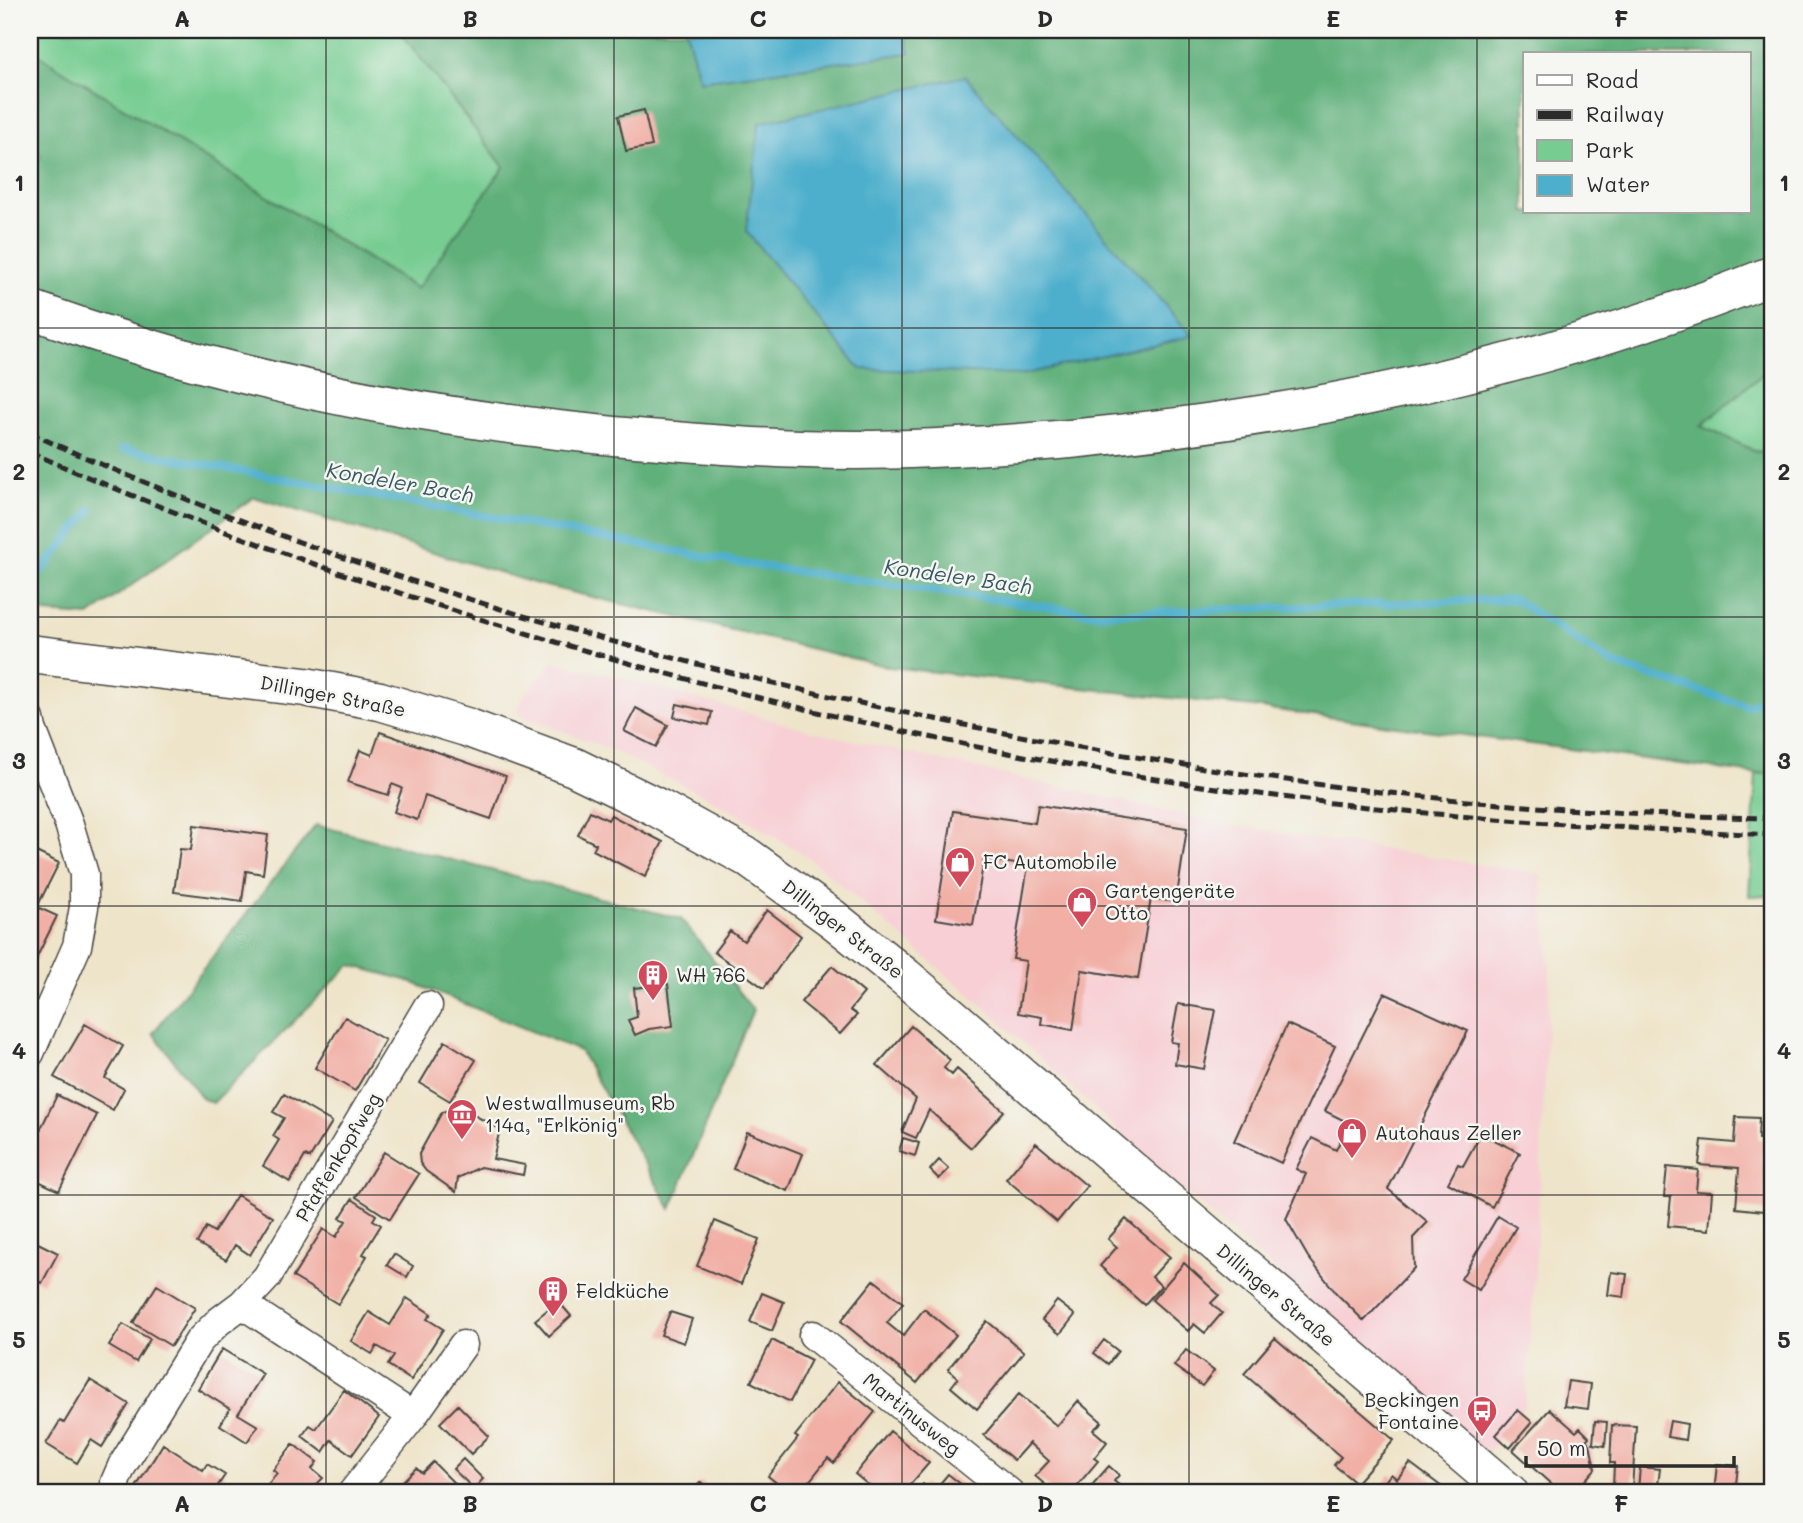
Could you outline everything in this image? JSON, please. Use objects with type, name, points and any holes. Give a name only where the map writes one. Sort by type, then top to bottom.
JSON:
[{"type":"main road","points":[[30,309],[162,352],[228,370],[308,390],[420,412],[533,428],[687,443],[852,450],[969,448],[1145,432],[1280,414],[1413,387],[1560,349],[1713,299],[1773,275]]},
{"type":"main road","name":"Dillinger Straße","points":[[30,659],[224,676],[380,701],[466,727],[574,767],[658,808],[747,857],[833,919],[905,978],[1509,1493]]},
{"type":"street","points":[[30,719],[69,824],[84,874],[84,896],[76,946],[30,1053]]},
{"type":"street","name":"Pfaffenkopfweg","points":[[116,1493],[115,1482],[122,1465],[199,1341],[242,1304],[267,1277],[428,1006]]},
{"type":"street","points":[[242,1304],[413,1416]]},
{"type":"street","name":"Martinusweg","points":[[813,1335],[1010,1493]]},
{"type":"street","points":[[352,1493],[413,1416],[463,1345]]},
{"type":"shaded area","points":[[553,662],[634,681],[812,731],[1223,824],[1541,874],[1550,970],[1536,1259],[1525,1406],[1487,1453],[1185,1192],[988,1010],[808,857],[717,802],[614,751],[517,714],[524,696]]},
{"type":"green space","points":[[30,30],[399,30],[504,167],[418,289],[30,50]]},
{"type":"green space","points":[[399,30],[686,30],[700,81],[909,53],[904,30],[1746,30],[1773,38],[1773,365],[1701,426],[1757,452],[1773,448],[1773,773],[1756,774],[1253,707],[889,667],[537,584],[254,497],[89,616],[30,612],[30,174],[41,156],[30,142],[30,50],[417,289],[504,167]]},
{"type":"green space","points":[[1773,365],[1773,448],[1757,452],[1701,426]]},
{"type":"green space","points":[[1773,773],[1773,895],[1749,896],[1756,774]]},
{"type":"green space","points":[[316,825],[681,919],[753,1010],[671,1209],[580,1051],[406,980],[350,965],[213,1103],[203,1099],[153,1033]]},
{"type":"water","points":[[686,30],[904,30],[910,53],[700,81]]},
{"type":"water","points":[[965,76],[1192,336],[1021,375],[860,369],[746,231],[759,123]]},
{"type":"building","points":[[644,110],[652,146],[626,151],[618,116]]},
{"type":"building","points":[[677,704],[712,712],[709,725],[674,717]]},
{"type":"building","points":[[636,708],[668,725],[656,747],[624,731]]},
{"type":"building","points":[[380,732],[506,776],[491,819],[425,796],[417,820],[394,812],[402,788],[392,784],[388,795],[348,782],[360,750],[372,755]]},
{"type":"building","points":[[1038,805],[1187,828],[1176,902],[1151,898],[1138,979],[1082,970],[1073,1030],[1041,1024],[1042,1017],[1018,1013],[1026,961],[1013,959],[1028,866],[984,859],[973,925],[936,919],[953,811],[1035,823]]},
{"type":"building","points":[[590,811],[608,820],[611,815],[663,842],[645,877],[593,850],[596,844],[578,835]]},
{"type":"building","points":[[194,825],[268,835],[263,874],[246,871],[242,901],[174,892],[180,849],[191,850]]},
{"type":"building","points":[[30,849],[59,863],[37,907],[57,916],[30,971]]},
{"type":"building","points":[[767,910],[801,936],[764,988],[714,952],[730,931],[744,941]]},
{"type":"building","points":[[832,966],[864,993],[850,1010],[857,1015],[840,1034],[801,1002]]},
{"type":"building","name":"WH 766","points":[[668,984],[673,1026],[649,1029],[635,1035],[628,1020],[637,1017],[634,988]]},
{"type":"building","name":"Autohaus Zeller","points":[[1384,993],[1468,1031],[1388,1189],[1428,1222],[1413,1238],[1414,1268],[1364,1321],[1337,1294],[1308,1257],[1286,1219],[1306,1174],[1296,1169],[1312,1138],[1336,1150],[1349,1123],[1325,1111]]},
{"type":"building","points":[[1178,1004],[1216,1010],[1204,1069],[1175,1064],[1178,1043],[1171,1042]]},
{"type":"building","points":[[345,1017],[385,1040],[355,1091],[315,1068]]},
{"type":"building","points":[[85,1024],[123,1046],[105,1078],[124,1089],[113,1110],[54,1077]]},
{"type":"building","points":[[1287,1024],[1335,1046],[1281,1163],[1234,1141]]},
{"type":"building","points":[[911,1026],[950,1060],[944,1068],[952,1075],[957,1069],[1004,1111],[971,1148],[929,1110],[916,1138],[902,1132],[916,1099],[877,1065]]},
{"type":"building","points":[[445,1041],[476,1060],[450,1101],[420,1083]]},
{"type":"building","points":[[284,1094],[332,1122],[310,1158],[305,1156],[290,1182],[263,1166],[279,1140],[273,1136],[284,1118],[273,1112]]},
{"type":"building","points":[[57,1095],[97,1115],[59,1191],[30,1177],[30,1151]]},
{"type":"building","name":"Westwallmuseum, Rb 114a, \"Erlkönig\"","points":[[459,1107],[500,1129],[493,1159],[525,1165],[523,1175],[480,1167],[458,1178],[456,1192],[426,1171],[420,1163],[419,1154],[442,1112]]},
{"type":"building","points":[[1736,1117],[1759,1118],[1758,1139],[1764,1140],[1762,1163],[1773,1164],[1773,1212],[1736,1208],[1739,1168],[1699,1165],[1702,1140],[1734,1143]]},
{"type":"building","points":[[747,1132],[803,1154],[788,1191],[733,1169]]},
{"type":"building","points":[[1481,1133],[1520,1153],[1492,1207],[1448,1183],[1458,1164],[1463,1166]]},
{"type":"building","points":[[903,1138],[919,1143],[915,1156],[899,1151]]},
{"type":"building","points":[[1036,1143],[1087,1186],[1057,1222],[1006,1179]]},
{"type":"building","points":[[384,1152],[419,1174],[390,1219],[356,1197]]},
{"type":"building","points":[[939,1160],[949,1169],[939,1179],[930,1170]]},
{"type":"building","points":[[1667,1167],[1698,1170],[1696,1191],[1712,1192],[1709,1230],[1668,1226],[1671,1197],[1664,1197]]},
{"type":"building","points":[[237,1195],[273,1217],[250,1255],[235,1245],[226,1260],[197,1243],[206,1227],[214,1232]]},
{"type":"building","points":[[352,1199],[376,1215],[373,1220],[381,1225],[363,1254],[367,1256],[338,1304],[293,1277],[323,1229],[336,1237],[346,1221],[340,1218]]},
{"type":"building","points":[[1498,1216],[1516,1227],[1479,1290],[1461,1279]]},
{"type":"building","points":[[1126,1219],[1170,1257],[1152,1277],[1161,1286],[1144,1305],[1100,1266],[1117,1247],[1108,1239]]},
{"type":"building","points":[[715,1221],[759,1239],[741,1284],[697,1266]]},
{"type":"building","points":[[30,1239],[58,1253],[42,1283],[30,1277]]},
{"type":"building","points":[[394,1254],[413,1266],[407,1277],[387,1265]]},
{"type":"building","points":[[1184,1263],[1219,1295],[1211,1303],[1222,1313],[1205,1333],[1194,1324],[1188,1331],[1152,1300]]},
{"type":"building","points":[[1611,1272],[1627,1274],[1624,1297],[1608,1295]]},
{"type":"building","points":[[874,1280],[903,1303],[887,1323],[903,1336],[924,1309],[956,1335],[917,1383],[841,1321]]},
{"type":"building","points":[[157,1285],[195,1308],[171,1346],[133,1323]]},
{"type":"building","points":[[762,1293],[784,1302],[772,1331],[750,1322]]},
{"type":"building","points":[[407,1298],[431,1314],[427,1319],[443,1329],[411,1380],[388,1365],[394,1356],[377,1346],[372,1354],[351,1341],[369,1312],[390,1325]]},
{"type":"building","name":"Feldküche","points":[[558,1301],[571,1316],[549,1336],[535,1320]]},
{"type":"building","points":[[1057,1301],[1075,1315],[1060,1334],[1042,1320]]},
{"type":"building","points":[[670,1312],[692,1319],[684,1343],[661,1335]]},
{"type":"building","points":[[987,1321],[1024,1352],[977,1409],[951,1387],[958,1378],[948,1369]]},
{"type":"building","points":[[123,1324],[150,1339],[136,1362],[109,1346]]},
{"type":"building","points":[[1275,1338],[1394,1440],[1356,1483],[1334,1465],[1341,1457],[1244,1374]]},
{"type":"building","points":[[772,1340],[811,1360],[790,1402],[751,1382]]},
{"type":"building","points":[[1104,1340],[1118,1351],[1108,1364],[1094,1353]]},
{"type":"building","points":[[222,1349],[263,1374],[238,1414],[258,1426],[247,1442],[220,1425],[230,1409],[198,1389]]},
{"type":"building","points":[[1186,1350],[1214,1371],[1202,1386],[1174,1366]]},
{"type":"building","points":[[90,1380],[129,1404],[102,1447],[91,1440],[77,1463],[46,1444],[60,1421],[64,1423]]},
{"type":"building","points":[[1568,1381],[1591,1384],[1588,1409],[1564,1406]]},
{"type":"building","points":[[838,1382],[875,1412],[834,1463],[828,1458],[800,1493],[789,1493],[768,1476],[798,1438],[795,1436]]},
{"type":"building","points":[[344,1390],[379,1417],[352,1455],[331,1440],[323,1452],[302,1436],[310,1425],[316,1429]]},
{"type":"building","points":[[1019,1394],[1057,1426],[1078,1401],[1102,1422],[1093,1430],[1107,1442],[1094,1458],[1098,1461],[1071,1493],[1055,1493],[1035,1476],[1049,1461],[1029,1443],[1014,1460],[984,1435]]},
{"type":"building","points":[[458,1405],[489,1436],[471,1454],[440,1423]]},
{"type":"building","points":[[1550,1409],[1576,1432],[1580,1428],[1589,1437],[1586,1440],[1590,1444],[1595,1469],[1574,1493],[1561,1493],[1513,1450]]},
{"type":"building","points":[[1518,1410],[1532,1422],[1510,1448],[1496,1435]]},
{"type":"building","points":[[1595,1421],[1607,1422],[1605,1446],[1593,1444]]},
{"type":"building","points":[[1670,1421],[1687,1424],[1685,1440],[1667,1437]]},
{"type":"building","points":[[1612,1425],[1636,1426],[1632,1490],[1638,1490],[1640,1467],[1660,1469],[1657,1493],[1588,1493],[1590,1488],[1613,1489],[1614,1463],[1610,1463]]},
{"type":"building","points":[[890,1431],[929,1463],[903,1493],[878,1493],[855,1474]]},
{"type":"building","points":[[163,1444],[203,1470],[207,1464],[225,1475],[213,1493],[141,1493],[135,1489]]},
{"type":"building","points":[[293,1444],[317,1462],[312,1469],[323,1478],[308,1493],[261,1493],[277,1473],[273,1470]]},
{"type":"building","points":[[463,1459],[483,1479],[474,1489],[453,1469]]},
{"type":"building","points":[[433,1462],[464,1493],[402,1493],[405,1490],[399,1485],[416,1468],[422,1473]]},
{"type":"building","points":[[1410,1463],[1450,1493],[1376,1493],[1391,1474],[1397,1479]]},
{"type":"building","points":[[1717,1464],[1738,1466],[1735,1493],[1714,1493]]},
{"type":"building","points":[[1109,1466],[1119,1475],[1114,1481],[1129,1493],[1085,1493]]},
{"type":"building","points":[[948,1474],[972,1493],[915,1493],[923,1484],[933,1492]]},
{"type":"building","points":[[701,1482],[713,1493],[690,1493]]},
{"type":"waterway","name":"Kondeler Bach","points":[[122,449],[745,564],[1098,614],[1514,599],[1613,664],[1747,706],[1773,697]]},
{"type":"waterway","name":"Kondeler Bach","points":[[30,575],[41,572],[91,510]]},
{"type":"railway","points":[[30,433],[261,528],[380,570],[619,643],[863,704],[1082,748],[1377,792],[1575,810],[1773,818]]},
{"type":"railway","points":[[30,452],[239,537],[452,610],[677,676],[905,732],[1135,776],[1368,807],[1570,824],[1773,835]]},
{"type":"place","name":"FC Automobile","points":[[960,889]]},
{"type":"place","name":"Gartengeräte Otto","points":[[1082,929]]},
{"type":"place","name":"WH 766","points":[[653,1002]]},
{"type":"place","name":"Westwallmuseum, Rb 114a, \"Erlkönig\"","points":[[462,1141]]},
{"type":"place","name":"Autohaus Zeller","points":[[1352,1160]]},
{"type":"place","name":"Feldküche","points":[[553,1318]]},
{"type":"place","name":"Beckingen Fontaine","points":[[1482,1438]]}]
